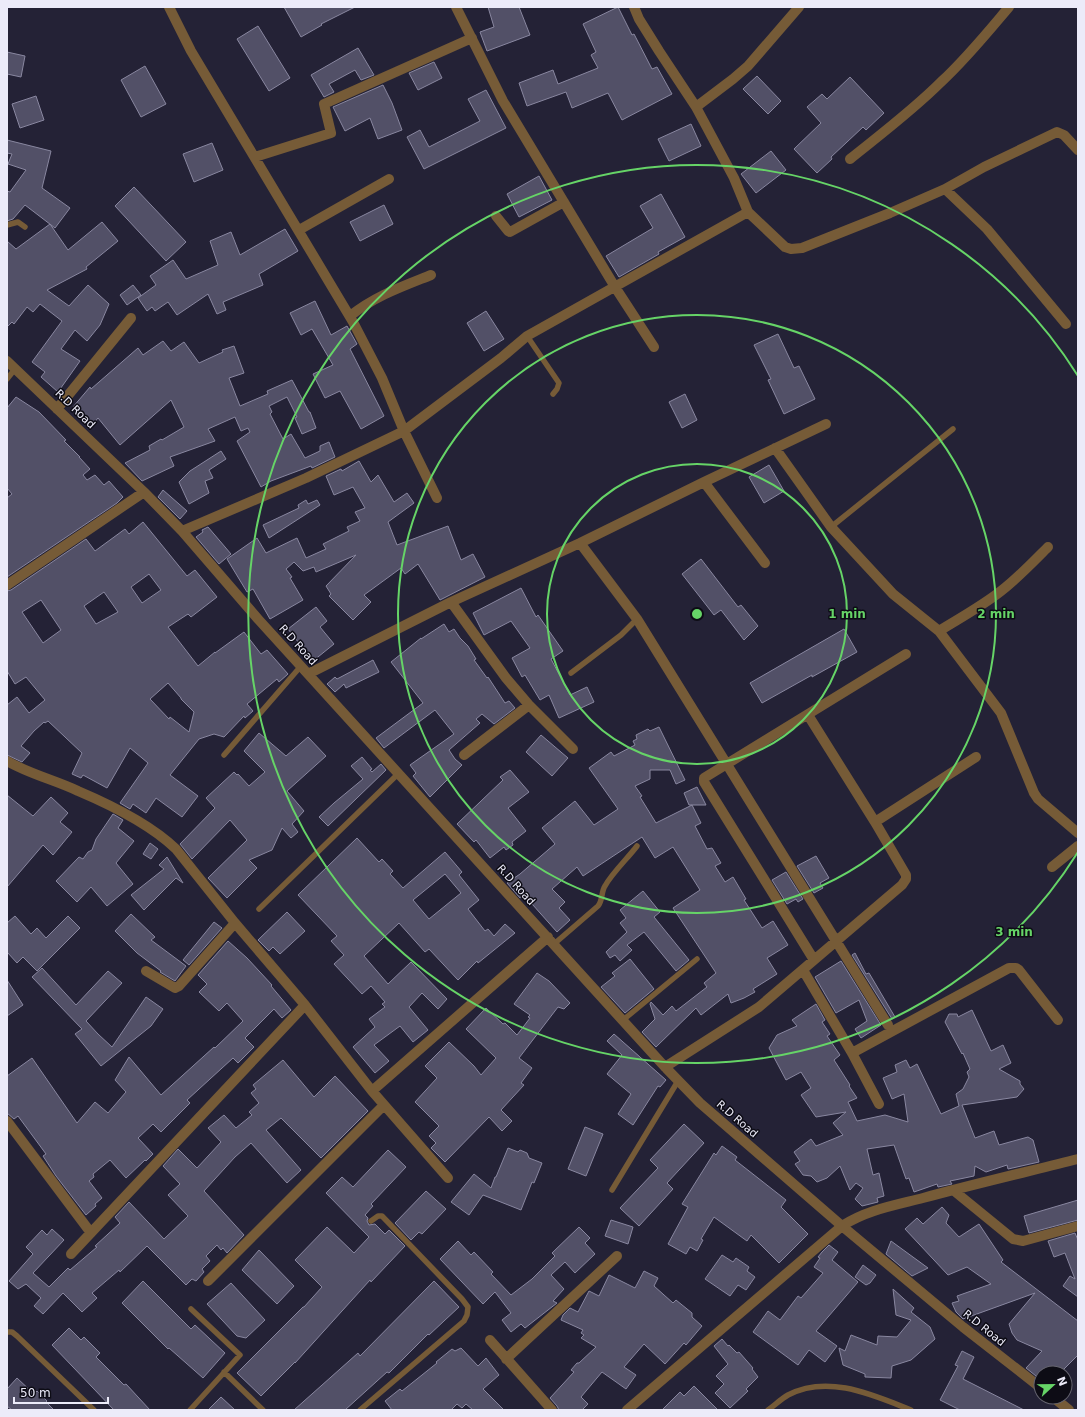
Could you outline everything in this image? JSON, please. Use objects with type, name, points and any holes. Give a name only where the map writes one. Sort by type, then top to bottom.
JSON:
[{"type":"street","points":[[169,7],[191,51],[350,316],[382,378],[404,431],[436,498]]},
{"type":"street","points":[[456,7],[503,101],[615,287],[654,347]]},
{"type":"street","points":[[634,7],[659,52],[696,107],[734,178],[748,212],[785,247],[791,249],[802,248],[883,216],[946,188],[984,167],[1057,132],[1064,135],[1078,150]]},
{"type":"street","points":[[696,107],[748,66],[799,7]]},
{"type":"street","points":[[850,159],[897,122],[941,82],[965,58],[1008,7]]},
{"type":"street","points":[[255,157],[331,133],[324,104],[472,38]]},
{"type":"street","points":[[299,230],[388,179]]},
{"type":"street","points":[[946,188],[987,230],[1066,324]]},
{"type":"street","points":[[496,216],[510,232],[564,202]]},
{"type":"street","points":[[182,531],[306,478],[404,431],[502,358],[527,336],[748,212]]},
{"type":"street","points":[[350,316],[382,295],[431,275]]},
{"type":"street","points":[[57,409],[130,318]]},
{"type":"street","name":"R.D Road","points":[[7,362],[144,492],[182,531],[308,674],[665,1067],[700,1103],[842,1226],[1033,1382]]},
{"type":"street","points":[[308,674],[452,602],[580,543],[826,424]]},
{"type":"street","points":[[775,448],[831,527],[893,594],[939,631],[1001,713],[1034,793],[1038,799],[1078,833]]},
{"type":"street","points":[[704,482],[765,564]]},
{"type":"street","points":[[7,585],[144,492]]},
{"type":"street","points":[[580,543],[637,619],[888,1025]]},
{"type":"street","points":[[939,631],[1000,592],[1026,570],[1048,547]]},
{"type":"street","points":[[452,602],[498,668],[530,706],[573,749]]},
{"type":"street","points":[[814,960],[704,782],[704,778],[906,654]]},
{"type":"street","points":[[464,755],[530,706]]},
{"type":"street","points":[[665,1067],[759,1007],[902,885],[906,879],[906,875],[875,822],[808,715]]},
{"type":"street","points":[[875,822],[976,757]]},
{"type":"street","points":[[7,761],[114,807],[168,841],[305,1005],[372,1091],[448,1178]]},
{"type":"street","points":[[1052,866],[1078,846]]},
{"type":"street","points":[[146,971],[175,988],[179,986],[235,923]]},
{"type":"street","points":[[372,1091],[551,941]]},
{"type":"street","points":[[852,1053],[1009,968],[1016,968],[1019,970],[1058,1020]]},
{"type":"street","points":[[803,970],[852,1053],[879,1104]]},
{"type":"street","points":[[71,1254],[305,1005]]},
{"type":"street","points":[[208,1281],[384,1105]]},
{"type":"street","points":[[7,1121],[91,1233]]},
{"type":"street","points":[[627,1410],[842,1226],[855,1218],[874,1211],[953,1190],[1078,1159]]},
{"type":"street","points":[[953,1190],[1013,1240],[1023,1241],[1078,1226]]},
{"type":"street","points":[[506,1359],[617,1256]]},
{"type":"street","points":[[490,1340],[552,1410]]},
{"type":"lane","points":[[7,225],[18,222],[25,227]]},
{"type":"lane","points":[[527,336],[559,383],[553,394]]},
{"type":"lane","points":[[7,379],[15,369]]},
{"type":"lane","points":[[831,527],[953,429]]},
{"type":"lane","points":[[571,673],[621,635],[637,619]]},
{"type":"lane","points":[[224,755],[301,666]]},
{"type":"lane","points":[[259,909],[399,773]]},
{"type":"lane","points":[[551,941],[601,903],[606,884],[637,846]]},
{"type":"lane","points":[[623,1020],[697,959]]},
{"type":"lane","points":[[612,1190],[678,1081]]},
{"type":"lane","points":[[360,1410],[464,1321],[467,1315],[468,1307],[382,1216],[378,1216],[371,1221]]},
{"type":"lane","points":[[190,1410],[240,1355],[191,1309]]},
{"type":"lane","points":[[7,1332],[12,1332],[17,1336],[94,1410]]},
{"type":"lane","points":[[224,1372],[263,1410]]},
{"type":"lane","points":[[768,1410],[787,1396],[800,1390],[815,1386],[846,1388],[884,1399],[911,1410]]},
{"type":"building","points":[[284,7],[355,7],[321,24],[322,25],[301,37]]},
{"type":"building","points":[[488,7],[519,7],[530,35],[487,51],[480,32],[494,27]]},
{"type":"building","points":[[618,7],[652,69],[657,67],[672,94],[622,120],[608,93],[572,108],[566,92],[527,106],[519,83],[553,70],[558,84],[598,68],[591,55],[596,52],[583,24]]},
{"type":"building","points":[[258,26],[290,78],[269,91],[237,39]]},
{"type":"building","points":[[358,48],[374,75],[361,80],[355,70],[329,84],[334,92],[324,97],[311,75]]},
{"type":"building","points":[[7,52],[25,56],[21,77],[7,74]]},
{"type":"building","points":[[434,62],[442,78],[418,90],[409,73]]},
{"type":"building","points":[[145,66],[166,104],[141,117],[121,80]]},
{"type":"building","points":[[757,76],[781,101],[768,114],[743,89]]},
{"type":"building","points":[[850,77],[884,113],[866,130],[863,127],[831,157],[832,159],[817,173],[794,149],[821,123],[807,107],[822,94],[827,99]]},
{"type":"building","points":[[383,85],[392,103],[402,130],[378,139],[370,118],[345,131],[333,107]]},
{"type":"building","points":[[486,90],[506,128],[424,169],[407,137],[420,130],[429,147],[480,121],[468,99]]},
{"type":"building","points":[[36,96],[44,120],[20,128],[12,104]]},
{"type":"building","points":[[691,124],[701,146],[669,161],[658,139]]},
{"type":"building","points":[[7,140],[51,151],[42,188],[70,208],[55,228],[25,205],[13,219],[7,221],[7,191],[10,192],[26,170],[8,164],[12,154],[7,153]]},
{"type":"building","points":[[212,143],[223,170],[194,182],[183,154]]},
{"type":"building","points":[[771,151],[786,170],[756,193],[741,174]]},
{"type":"building","points":[[539,176],[552,200],[519,217],[507,194]]},
{"type":"building","points":[[134,187],[186,242],[166,261],[115,206]]},
{"type":"building","points":[[661,194],[685,237],[619,277],[606,256],[653,228],[640,206]]},
{"type":"building","points":[[384,205],[393,224],[360,241],[350,222]]},
{"type":"building","points":[[102,222],[118,241],[86,267],[87,269],[47,290],[69,306],[88,285],[109,304],[100,325],[87,341],[75,330],[61,349],[80,361],[58,392],[41,377],[45,372],[32,362],[62,321],[40,304],[33,312],[27,307],[14,324],[12,322],[7,327],[7,241],[16,249],[50,224],[68,250]]},
{"type":"building","points":[[285,229],[298,251],[259,274],[263,285],[223,302],[226,310],[217,314],[208,294],[177,315],[168,302],[155,311],[152,307],[147,311],[138,298],[156,285],[150,276],[173,260],[186,279],[218,265],[210,241],[231,232],[240,255]]},
{"type":"building","points":[[133,285],[141,295],[127,305],[120,295]]},
{"type":"building","points":[[315,301],[331,335],[347,326],[357,344],[350,349],[384,416],[361,429],[340,391],[325,398],[313,374],[333,365],[312,329],[301,335],[290,313]]},
{"type":"building","points":[[486,311],[504,339],[484,351],[467,323]]},
{"type":"building","points":[[778,334],[794,368],[799,366],[815,399],[784,414],[768,380],[771,379],[754,345]]},
{"type":"building","points":[[163,341],[171,351],[184,342],[199,363],[223,352],[222,350],[234,346],[244,373],[229,378],[240,406],[268,394],[267,391],[292,380],[310,412],[316,428],[302,434],[295,418],[297,417],[287,397],[269,406],[272,412],[270,414],[283,439],[291,434],[305,458],[320,451],[320,446],[329,442],[335,457],[312,468],[311,466],[271,481],[261,487],[237,441],[250,432],[248,428],[241,431],[235,417],[208,429],[215,441],[170,457],[174,466],[142,481],[125,463],[150,450],[149,446],[184,427],[171,400],[120,445],[98,418],[93,424],[73,407],[90,387],[91,389],[138,348],[143,355]]},
{"type":"building","points":[[685,394],[697,420],[682,428],[669,402]]},
{"type":"building","points":[[16,397],[39,412],[66,440],[64,441],[90,469],[83,475],[87,480],[95,475],[104,485],[109,481],[123,497],[117,503],[7,577],[7,498],[12,494],[7,488],[7,408]]},
{"type":"building","points":[[221,451],[226,459],[209,470],[213,478],[205,481],[209,493],[189,504],[179,482],[190,471]]},
{"type":"building","points":[[359,461],[371,482],[378,475],[394,502],[407,493],[414,503],[388,522],[397,545],[448,526],[461,560],[473,554],[485,577],[440,600],[418,564],[405,574],[401,568],[364,595],[371,602],[353,620],[329,596],[331,594],[326,586],[356,555],[316,572],[314,567],[303,571],[294,562],[286,569],[292,577],[290,578],[303,600],[270,619],[253,589],[247,592],[227,559],[257,538],[266,553],[297,538],[306,558],[326,549],[323,544],[349,531],[347,527],[360,521],[355,512],[365,508],[353,487],[334,495],[326,476],[341,469],[342,471]]},
{"type":"building","points":[[769,465],[784,491],[764,503],[749,477]]},
{"type":"building","points":[[163,490],[187,511],[180,519],[158,497]]},
{"type":"building","points":[[306,500],[308,504],[317,500],[320,505],[269,538],[263,525],[299,508],[298,505]]},
{"type":"building","points":[[143,522],[187,576],[195,570],[217,597],[191,617],[188,614],[168,627],[198,666],[244,632],[261,654],[267,650],[288,674],[279,682],[277,679],[247,704],[253,711],[245,718],[244,716],[224,737],[214,734],[199,739],[170,775],[198,796],[182,817],[156,798],[146,813],[133,804],[130,809],[120,803],[148,763],[130,748],[107,788],[83,775],[81,778],[72,774],[82,753],[48,721],[45,723],[44,722],[34,731],[21,746],[30,753],[22,762],[7,755],[7,705],[17,697],[29,713],[45,700],[26,677],[15,684],[7,671],[7,591],[11,590],[86,539],[95,551],[125,529],[129,534]],"holes":[[[149,574],[161,590],[142,603],[131,587]],[[104,592],[118,612],[96,624],[84,606]],[[41,600],[61,630],[43,643],[22,612]],[[168,683],[194,712],[189,732],[170,717],[169,719],[150,699]]]},
{"type":"building","points":[[208,527],[231,554],[219,564],[196,537],[203,532],[202,530]]},
{"type":"building","points":[[701,559],[738,607],[741,605],[758,626],[744,640],[721,610],[714,615],[682,574]]},
{"type":"building","points":[[521,588],[536,617],[538,615],[563,651],[551,659],[570,695],[587,687],[594,702],[559,718],[549,695],[540,700],[525,675],[522,677],[512,658],[530,648],[511,621],[484,635],[473,613]]},
{"type":"building","points":[[316,607],[327,621],[320,627],[334,644],[313,661],[288,629]]},
{"type":"building","points":[[444,624],[449,632],[454,629],[468,646],[476,659],[474,660],[487,678],[488,677],[505,703],[509,701],[515,708],[494,724],[482,714],[476,719],[480,723],[449,750],[455,759],[462,765],[430,797],[413,776],[416,773],[410,765],[454,734],[435,710],[384,748],[376,738],[423,703],[391,662],[421,638]]},
{"type":"building","points":[[844,629],[857,652],[762,703],[750,683]]},
{"type":"building","points":[[373,660],[379,672],[346,688],[344,684],[335,692],[327,684],[335,677],[337,679]]},
{"type":"building","points":[[659,727],[685,780],[676,784],[670,770],[650,770],[650,779],[635,786],[642,796],[640,797],[656,823],[692,805],[701,823],[695,826],[707,849],[712,848],[721,863],[715,866],[725,882],[733,877],[746,899],[744,900],[762,928],[773,921],[788,945],[767,958],[777,974],[753,989],[755,992],[731,1003],[728,994],[701,1015],[696,1008],[656,1047],[642,1032],[655,1019],[650,1004],[651,1002],[663,1015],[672,1006],[676,1011],[707,987],[704,983],[716,973],[673,908],[700,890],[673,847],[655,858],[642,837],[583,876],[577,867],[552,889],[565,902],[559,908],[570,920],[557,932],[524,895],[520,898],[507,883],[520,874],[555,844],[542,828],[575,801],[594,825],[618,809],[589,768],[611,752],[614,756],[635,745],[633,741],[637,739],[636,735],[648,729],[650,731]]},
{"type":"building","points":[[259,733],[286,756],[308,737],[326,756],[287,791],[304,811],[292,824],[298,832],[291,838],[282,828],[272,850],[249,860],[257,868],[227,898],[208,878],[247,840],[230,820],[192,859],[180,844],[215,808],[206,798],[234,772],[237,775],[238,774],[249,786],[265,772],[244,751]]},
{"type":"building","points":[[541,735],[568,758],[552,776],[526,752]]},
{"type":"building","points":[[362,757],[372,769],[370,770],[372,772],[381,764],[386,770],[328,826],[319,817],[363,779],[351,766]]},
{"type":"building","points":[[510,770],[529,792],[508,808],[526,831],[512,842],[513,845],[506,850],[504,847],[490,858],[476,840],[474,842],[457,824],[503,780],[500,777]]},
{"type":"building","points":[[697,787],[706,805],[689,805],[684,793]]},
{"type":"building","points":[[7,795],[33,816],[51,797],[68,813],[60,822],[72,832],[53,855],[43,845],[7,887]]},
{"type":"building","points":[[113,814],[123,820],[118,828],[134,841],[116,863],[133,884],[107,906],[91,887],[77,902],[56,881],[79,857],[83,859],[88,852],[92,850],[96,839]]},
{"type":"building","points":[[357,838],[379,862],[382,859],[393,871],[390,874],[403,888],[445,852],[462,872],[459,875],[479,900],[468,909],[485,931],[488,929],[494,936],[505,924],[515,933],[478,963],[477,961],[458,980],[429,949],[425,952],[399,923],[364,956],[388,984],[411,962],[447,999],[438,1009],[422,993],[409,1007],[428,1030],[413,1042],[400,1026],[374,1045],[389,1061],[375,1073],[353,1047],[375,1027],[369,1019],[385,1007],[382,1004],[385,1002],[371,986],[362,994],[334,964],[344,955],[331,941],[337,936],[298,895]],"holes":[[[445,874],[461,893],[429,919],[413,900]]]},
{"type":"building","points":[[150,843],[158,849],[151,859],[143,854]]},
{"type":"building","points":[[816,856],[829,878],[820,883],[823,888],[814,893],[797,866]]},
{"type":"building","points":[[167,857],[183,883],[176,878],[144,910],[131,895],[164,869],[159,865]]},
{"type":"building","points":[[786,872],[803,899],[798,902],[796,899],[787,904],[772,880]]},
{"type":"building","points":[[643,891],[660,912],[654,917],[689,960],[676,971],[644,932],[627,945],[632,950],[620,961],[615,955],[610,958],[606,952],[627,932],[620,923],[626,918],[620,910]]},
{"type":"building","points":[[287,912],[305,931],[280,954],[273,947],[269,951],[258,940]]},
{"type":"building","points":[[131,914],[155,937],[151,940],[186,966],[175,981],[160,972],[161,971],[137,953],[115,931]]},
{"type":"building","points":[[15,916],[31,934],[37,928],[46,938],[68,916],[80,928],[37,971],[23,957],[17,963],[7,952],[7,923]]},
{"type":"building","points":[[214,922],[222,928],[189,965],[183,960]]},
{"type":"building","points":[[228,941],[247,958],[272,985],[271,986],[291,1010],[282,1018],[274,1009],[245,1038],[254,1047],[238,1063],[233,1058],[187,1100],[190,1103],[161,1132],[153,1124],[138,1138],[153,1154],[126,1178],[110,1160],[93,1174],[94,1177],[89,1181],[102,1198],[86,1215],[56,1176],[43,1156],[46,1154],[18,1116],[14,1119],[7,1113],[7,1076],[32,1058],[77,1123],[95,1102],[108,1113],[126,1092],[115,1080],[129,1057],[161,1095],[214,1047],[215,1048],[243,1021],[227,1003],[219,1011],[199,992],[207,984],[198,975]]},
{"type":"building","points":[[855,953],[866,974],[869,973],[895,1017],[892,1019],[852,955]]},
{"type":"building","points":[[630,959],[654,989],[625,1013],[601,987],[615,976],[612,973]]},
{"type":"building","points":[[841,961],[881,1025],[861,1038],[855,1029],[867,1021],[859,1000],[836,1013],[815,977]]},
{"type":"building","points":[[42,968],[76,1005],[108,971],[122,983],[86,1021],[112,1047],[146,997],[163,1009],[151,1026],[101,1066],[75,1034],[82,1029],[32,977]]},
{"type":"building","points":[[537,973],[549,981],[570,1003],[564,1009],[558,1007],[519,1058],[532,1068],[521,1083],[524,1085],[501,1110],[512,1121],[502,1131],[489,1117],[445,1162],[431,1148],[436,1143],[429,1136],[439,1126],[415,1102],[437,1078],[425,1066],[449,1042],[474,1066],[481,1075],[496,1058],[466,1029],[486,1008],[517,1035],[530,1018],[528,1017],[530,1015],[514,1004]]},
{"type":"building","points":[[7,980],[23,1005],[7,1016]]},
{"type":"building","points":[[816,1004],[825,1020],[822,1022],[830,1034],[827,1036],[840,1055],[834,1060],[857,1098],[848,1102],[857,1121],[885,1115],[908,1122],[904,1094],[892,1099],[883,1078],[897,1072],[895,1065],[906,1060],[910,1068],[917,1064],[941,1114],[959,1106],[956,1094],[963,1089],[969,1077],[967,1072],[970,1069],[963,1053],[962,1054],[945,1022],[949,1014],[957,1014],[958,1017],[972,1010],[991,1051],[1003,1045],[1011,1063],[999,1069],[1020,1081],[1020,1084],[1024,1089],[1017,1097],[962,1105],[975,1138],[994,1131],[999,1145],[1028,1137],[1033,1140],[1039,1162],[1008,1169],[1007,1165],[986,1172],[975,1166],[974,1176],[950,1181],[952,1184],[938,1187],[937,1184],[914,1192],[909,1178],[906,1179],[894,1145],[867,1149],[873,1175],[879,1173],[884,1196],[877,1198],[878,1202],[862,1206],[855,1199],[863,1188],[856,1183],[850,1190],[840,1166],[827,1178],[817,1182],[811,1176],[803,1175],[795,1164],[800,1161],[794,1152],[811,1139],[816,1146],[843,1135],[833,1123],[846,1112],[816,1117],[801,1095],[811,1088],[801,1072],[786,1080],[769,1048],[777,1035],[797,1026],[792,1020]]},
{"type":"building","points":[[614,1034],[666,1080],[660,1087],[658,1086],[633,1125],[618,1114],[631,1094],[607,1074],[622,1055],[607,1041]]},
{"type":"building","points":[[283,1060],[314,1097],[335,1076],[368,1111],[321,1158],[281,1118],[266,1130],[301,1170],[287,1183],[251,1143],[235,1157],[204,1191],[244,1235],[227,1253],[223,1248],[221,1250],[217,1245],[206,1256],[210,1261],[202,1269],[204,1272],[196,1281],[192,1279],[186,1285],[147,1246],[120,1272],[119,1270],[92,1293],[97,1298],[82,1312],[63,1293],[43,1314],[34,1306],[41,1298],[26,1284],[18,1289],[9,1281],[33,1254],[26,1247],[42,1230],[47,1235],[52,1229],[64,1240],[33,1273],[49,1287],[68,1268],[70,1270],[97,1247],[95,1246],[120,1223],[115,1217],[129,1202],[164,1239],[188,1216],[168,1195],[180,1184],[163,1166],[178,1149],[197,1168],[221,1142],[208,1128],[224,1115],[236,1128],[252,1115],[249,1112],[259,1103],[251,1093],[256,1089],[253,1085]]},
{"type":"building","points":[[684,1124],[704,1143],[667,1183],[673,1189],[639,1226],[620,1208],[658,1168],[650,1160]]},
{"type":"building","points":[[585,1127],[603,1134],[586,1176],[568,1169]]},
{"type":"building","points":[[722,1146],[737,1157],[735,1160],[786,1200],[781,1207],[808,1234],[779,1263],[751,1235],[747,1241],[714,1217],[701,1239],[703,1240],[697,1251],[690,1247],[686,1254],[668,1244],[688,1207],[682,1204],[714,1153],[716,1155]]},
{"type":"building","points":[[508,1148],[518,1152],[520,1150],[527,1153],[529,1158],[542,1163],[534,1183],[532,1182],[521,1210],[483,1195],[469,1215],[451,1202],[474,1174],[491,1188]]},
{"type":"building","points":[[388,1150],[406,1167],[371,1204],[373,1206],[365,1215],[368,1218],[367,1221],[369,1225],[375,1224],[385,1234],[389,1230],[405,1246],[371,1282],[370,1280],[295,1363],[261,1396],[237,1373],[304,1307],[322,1287],[295,1260],[327,1227],[354,1253],[369,1237],[326,1193],[342,1177],[353,1187]]},
{"type":"building","points":[[426,1191],[446,1209],[422,1234],[419,1232],[411,1240],[395,1223]]},
{"type":"building","points":[[1078,1200],[1078,1220],[1029,1233],[1024,1216]]},
{"type":"building","points":[[942,1207],[949,1215],[946,1223],[959,1237],[979,1224],[1003,1260],[1001,1262],[1078,1321],[1078,1355],[1068,1365],[1033,1365],[1033,1374],[1026,1368],[1042,1351],[1017,1340],[1012,1333],[1009,1324],[1035,1293],[963,1319],[956,1312],[952,1303],[959,1301],[957,1296],[991,1284],[967,1267],[948,1275],[905,1229],[917,1218],[923,1224]]},
{"type":"building","points":[[611,1220],[633,1227],[628,1244],[605,1236]]},
{"type":"building","points":[[579,1227],[590,1238],[585,1243],[595,1254],[575,1273],[565,1262],[551,1275],[564,1289],[553,1301],[557,1303],[525,1328],[521,1324],[511,1332],[502,1320],[511,1313],[495,1292],[483,1304],[440,1259],[458,1241],[471,1255],[474,1252],[493,1272],[491,1274],[511,1295],[532,1279],[555,1256],[552,1253]]},
{"type":"building","points":[[1075,1233],[1078,1240],[1078,1297],[1063,1286],[1070,1276],[1075,1279],[1065,1253],[1054,1257],[1048,1241]]},
{"type":"building","points":[[891,1241],[928,1268],[912,1276],[886,1254]]},
{"type":"building","points":[[829,1245],[838,1252],[832,1260],[858,1282],[816,1331],[837,1346],[825,1362],[809,1350],[798,1365],[753,1332],[768,1311],[780,1320],[798,1296],[801,1298],[823,1273],[814,1267],[820,1258],[818,1257]]},
{"type":"building","points":[[259,1250],[294,1286],[277,1304],[242,1270]]},
{"type":"building","points":[[722,1255],[733,1262],[736,1258],[749,1267],[747,1271],[755,1277],[746,1290],[738,1285],[730,1296],[705,1279]]},
{"type":"building","points":[[863,1265],[876,1275],[870,1283],[866,1285],[855,1277]]},
{"type":"building","points":[[644,1271],[658,1278],[654,1286],[673,1303],[676,1300],[692,1313],[692,1317],[702,1326],[686,1345],[684,1343],[665,1364],[644,1344],[624,1367],[636,1375],[626,1389],[602,1372],[581,1397],[588,1404],[582,1410],[559,1410],[550,1398],[574,1372],[571,1370],[577,1363],[579,1363],[596,1347],[581,1338],[584,1335],[581,1333],[583,1330],[561,1320],[563,1315],[570,1308],[578,1312],[589,1291],[599,1296],[609,1275],[635,1288]]},
{"type":"building","points":[[143,1281],[191,1329],[195,1325],[225,1353],[203,1378],[169,1348],[168,1349],[122,1303]]},
{"type":"building","points":[[434,1281],[459,1307],[429,1335],[428,1334],[389,1373],[387,1372],[345,1410],[294,1410],[358,1353],[360,1356]]},
{"type":"building","points":[[231,1283],[265,1320],[246,1338],[237,1336],[207,1304]]},
{"type":"building","points":[[893,1289],[914,1308],[911,1312],[930,1327],[935,1339],[911,1360],[892,1366],[891,1378],[865,1377],[865,1374],[843,1365],[839,1348],[845,1351],[851,1335],[877,1345],[878,1336],[897,1337],[911,1320],[896,1315]]},
{"type":"building","points":[[69,1328],[81,1340],[84,1337],[100,1353],[96,1357],[124,1385],[126,1384],[150,1410],[114,1410],[52,1345]]},
{"type":"building","points":[[722,1339],[737,1353],[739,1352],[753,1368],[752,1369],[758,1377],[746,1389],[748,1391],[730,1408],[715,1393],[724,1384],[716,1376],[728,1364],[714,1346]]},
{"type":"building","points":[[461,1348],[478,1366],[486,1358],[499,1375],[483,1389],[504,1410],[473,1410],[466,1404],[462,1408],[457,1404],[451,1410],[392,1410],[385,1401],[400,1389],[402,1391],[452,1349],[455,1351]]},
{"type":"building","points":[[962,1351],[974,1357],[963,1379],[1024,1410],[960,1410],[940,1400],[958,1366],[955,1365]]},
{"type":"building","points":[[17,1378],[34,1394],[37,1391],[54,1410],[12,1410],[7,1406],[7,1389]]},
{"type":"building","points":[[694,1386],[718,1410],[662,1410],[680,1392],[684,1396]]},
{"type":"building","points":[[221,1397],[235,1410],[208,1410]]}]
